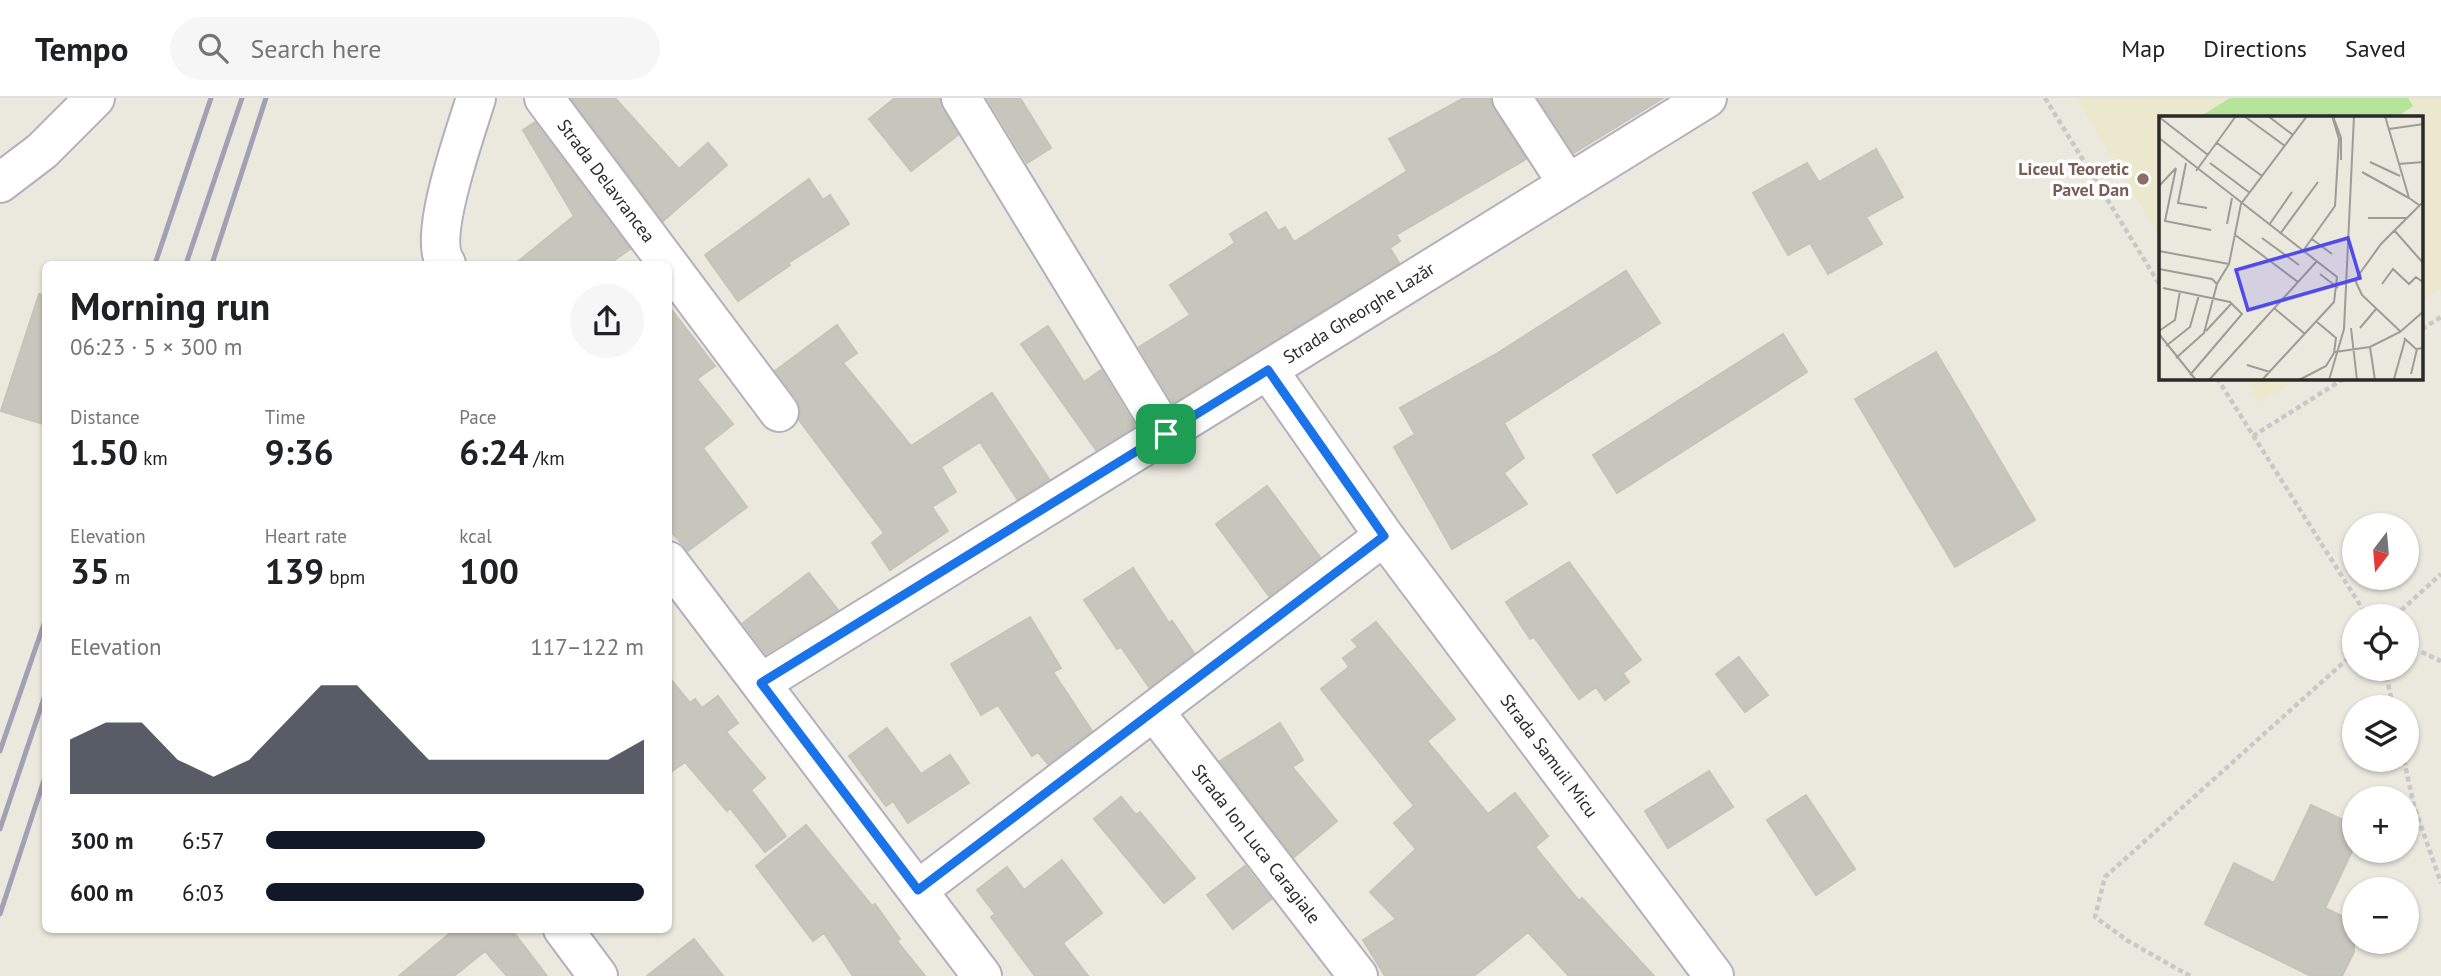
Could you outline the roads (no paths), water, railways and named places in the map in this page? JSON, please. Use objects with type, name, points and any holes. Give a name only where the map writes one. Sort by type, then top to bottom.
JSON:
[{"type":"street","points":[[0,183],[42,150],[95,98]]},
{"type":"street","points":[[444,251],[442,214],[476,98]]},
{"type":"street","name":"Strada Delavrancea","points":[[544,98],[666,261]]},
{"type":"street","points":[[961,98],[1166,434]]},
{"type":"street","points":[[1512,98],[1568,184]]},
{"type":"street","name":"Strada Gheorghe Lazăr","points":[[761,683],[1707,98]]},
{"type":"street","name":"Strada Delavrancea","points":[[672,269],[779,412]]},
{"type":"street","name":"Strada Samuil Micu","points":[[1268,370],[1384,536],[1714,976]]},
{"type":"street","points":[[918,890],[1384,536]]},
{"type":"street","points":[[672,566],[918,890],[978,974]]},
{"type":"street","name":"Strada Ion Luca Caragiale","points":[[1154,711],[1358,976]]},
{"type":"street","points":[[566,933],[598,976]]},
{"type":"railway","points":[[156,261],[211,98]]},
{"type":"railway","points":[[187,261],[242,98]]},
{"type":"railway","points":[[213,261],[266,98]]},
{"type":"railway","points":[[0,751],[42,630]]},
{"type":"railway","points":[[0,829],[42,704]]},
{"type":"railway","points":[[0,914],[42,786]]},
{"type":"place","name":"Liceul Teoretic Pavel Dan","points":[[2143,179]]}]
